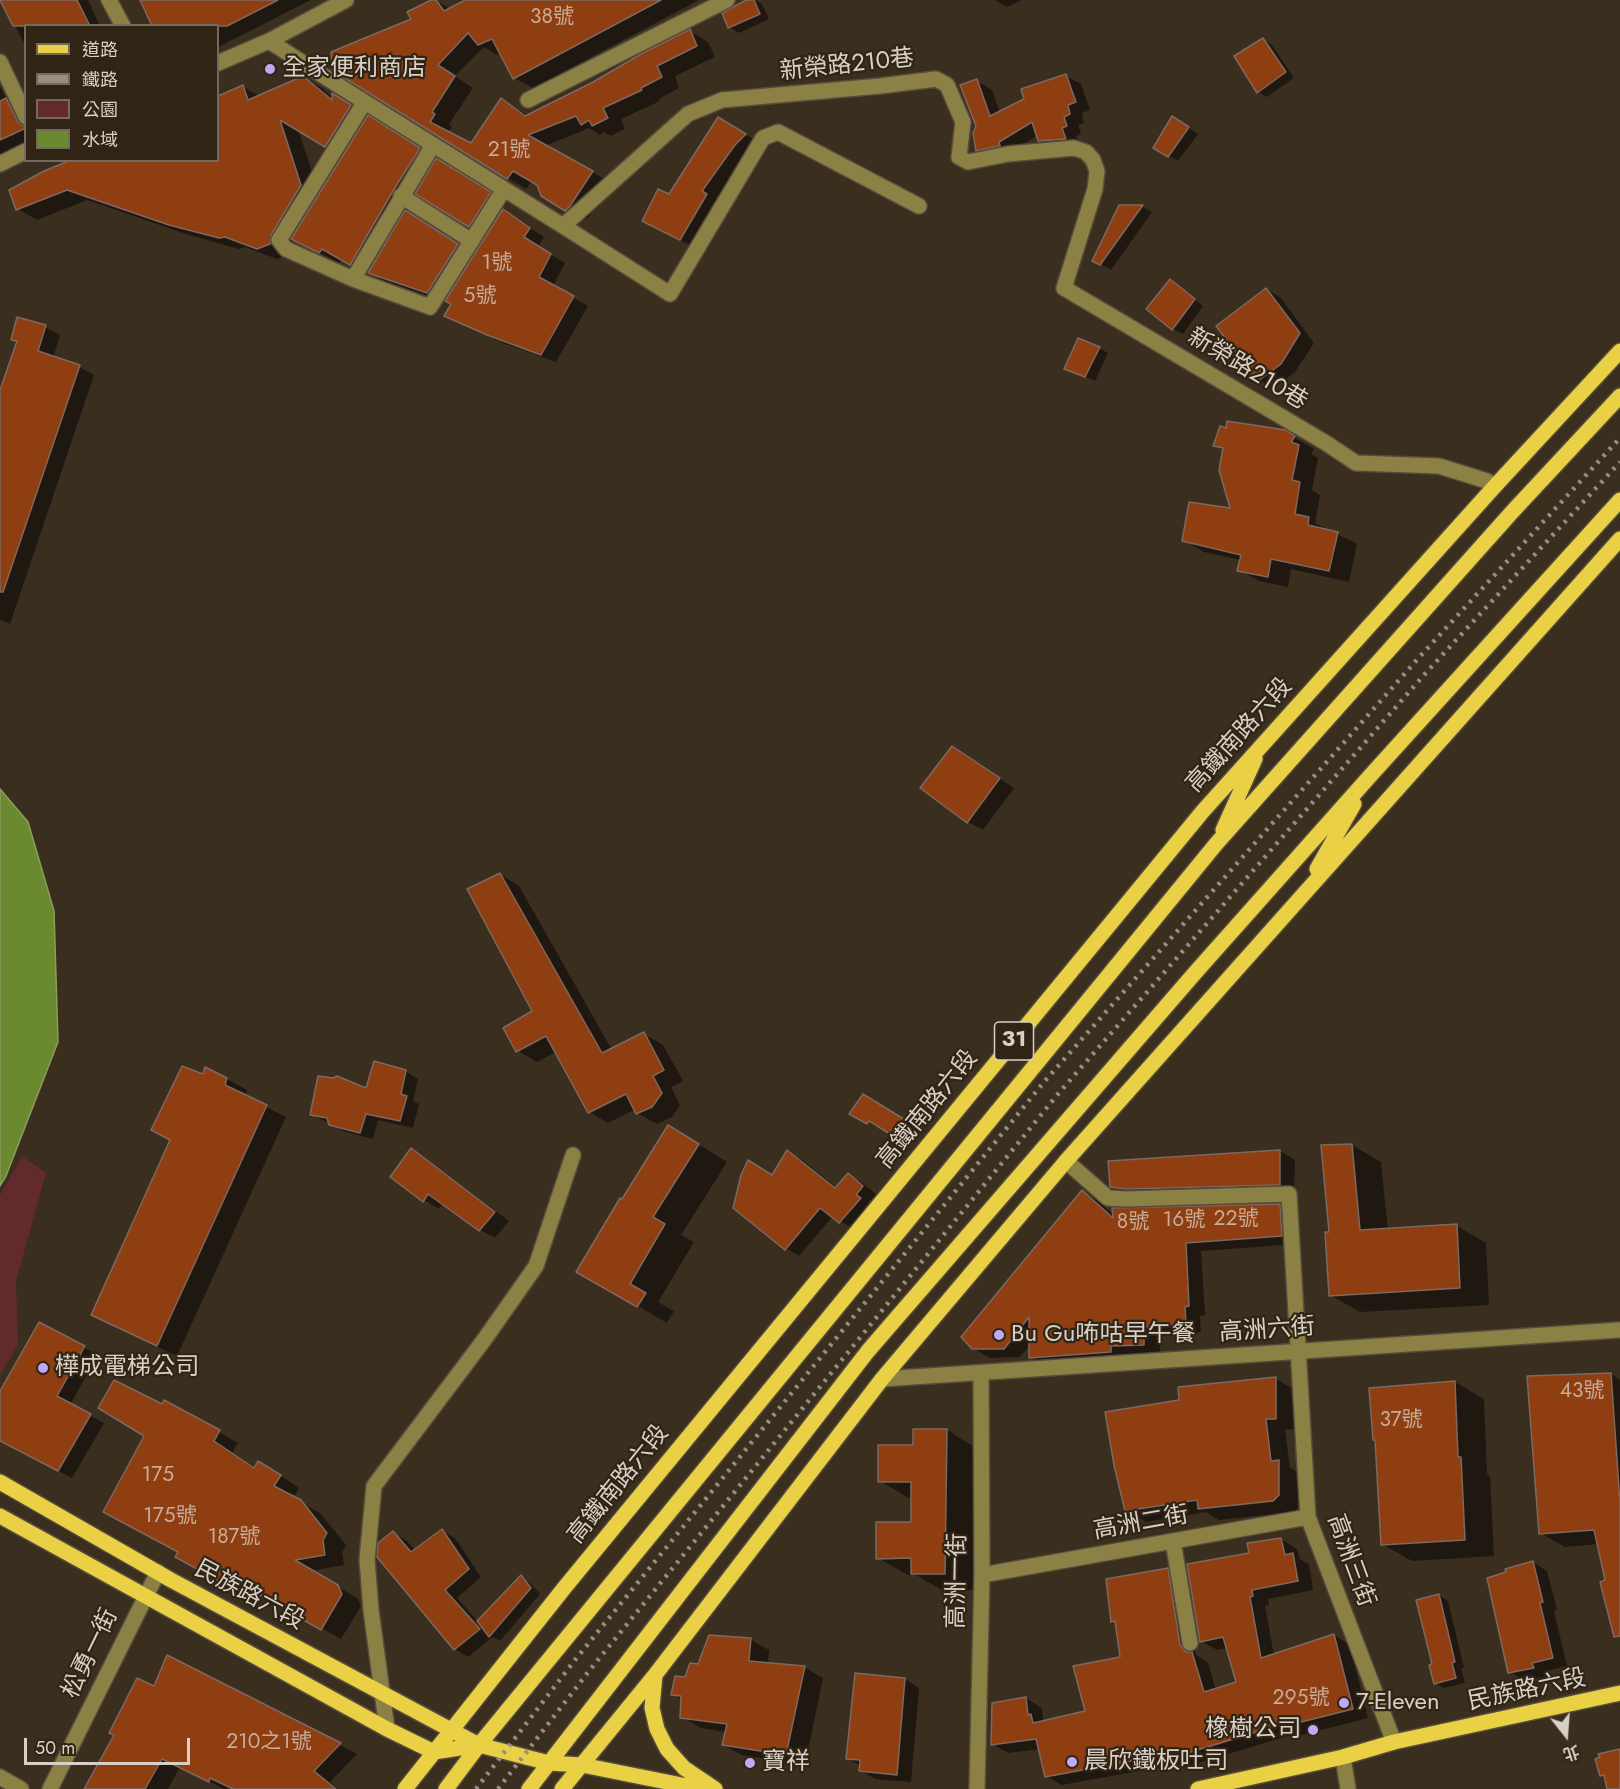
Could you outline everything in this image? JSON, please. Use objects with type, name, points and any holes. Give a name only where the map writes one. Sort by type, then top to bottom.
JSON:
[{"type":"main road","name":"高鐵南路六段","points":[[434,1752],[618,1522],[1203,811],[1495,486],[1620,351]]},
{"type":"main road","name":"31","points":[[446,1789],[479,1745],[1216,843],[1504,521],[1620,396]]},
{"type":"main road","points":[[529,1789],[868,1351],[1194,974],[1620,500]]},
{"type":"main road","points":[[565,1787],[655,1675],[882,1379],[1066,1161],[1620,539]]},
{"type":"main road","points":[[1216,843],[1263,742]]},
{"type":"main road","points":[[1302,895],[1370,776]]},
{"type":"main road","name":"民族路六段","points":[[0,1482],[158,1572],[479,1745],[549,1763],[582,1765],[702,1789]]},
{"type":"main road","name":"民族路六段","points":[[0,1516],[144,1597],[387,1729],[434,1752],[479,1745]]},
{"type":"main road","points":[[655,1675],[652,1708],[657,1729],[667,1749],[684,1768],[715,1789]]},
{"type":"main road","name":"民族路六段","points":[[1198,1789],[1394,1742],[1620,1694]]},
{"type":"main road","name":"31","points":[[405,1789],[434,1752]]},
{"type":"street","points":[[109,0],[122,24]]},
{"type":"street","points":[[219,63],[269,41],[346,0]]},
{"type":"street","points":[[528,100],[727,0]]},
{"type":"street","points":[[269,41],[670,294],[763,138],[778,132],[919,206]]},
{"type":"street","points":[[0,62],[24,113]]},
{"type":"street","name":"新榮路210巷","points":[[563,226],[688,114],[722,100],[936,79],[946,85],[963,122],[959,157],[968,162],[1008,154],[1074,148],[1086,152],[1093,160],[1097,171],[1095,189],[1064,288],[1356,463],[1439,466],[1487,481],[1495,486]]},
{"type":"street","points":[[364,103],[279,240],[286,249],[353,279],[430,307],[504,189]]},
{"type":"street","points":[[353,279],[433,145]]},
{"type":"street","points":[[0,165],[24,153]]},
{"type":"street","points":[[401,196],[472,241]]},
{"type":"street","points":[[387,1729],[371,1610],[367,1560],[374,1486],[537,1266],[573,1155]]},
{"type":"street","name":"高洲三街","points":[[1066,1161],[1108,1198],[1289,1194],[1308,1517],[1394,1742]]},
{"type":"street","name":"高洲六街","points":[[882,1379],[1620,1330]]},
{"type":"street","name":"高洲一街","points":[[977,1789],[982,1575],[981,1373]]},
{"type":"street","name":"高洲二街","points":[[982,1575],[1308,1517]]},
{"type":"street","points":[[1173,1541],[1190,1643]]},
{"type":"street","name":"松勇一街","points":[[50,1789],[158,1572]]},
{"type":"street","points":[[1342,1756],[1348,1789]]},
{"type":"street","points":[[0,1777],[21,1789]]},
{"type":"green space","points":[[22,1156],[46,1173],[16,1281],[18,1345],[0,1375],[0,1195]]},
{"type":"water","points":[[0,789],[28,822],[54,911],[58,1042],[6,1176],[0,1186]]},
{"type":"building","points":[[0,0],[77,0],[89,24],[24,24],[24,26],[13,26]]},
{"type":"building","points":[[140,0],[278,0],[227,26],[151,24]]},
{"type":"building","points":[[431,0],[436,0],[444,11],[465,0],[661,0],[513,79],[492,39],[478,45],[468,33],[438,65],[455,76],[432,112],[435,114],[430,122],[471,143],[501,98],[525,116],[690,29],[697,46],[657,66],[662,77],[641,88],[642,90],[603,108],[608,118],[592,126],[589,120],[581,125],[576,116],[528,135],[593,171],[565,211],[541,196],[537,185],[513,171],[507,179],[332,70],[331,52],[411,19],[407,12]]},
{"type":"building","points":[[746,0],[754,0],[760,14],[728,28],[722,13]]},
{"type":"building","points":[[1263,38],[1286,72],[1257,93],[1234,56]]},
{"type":"building","points":[[1066,74],[1076,102],[1068,105],[1070,114],[1064,117],[1067,126],[1062,128],[1066,139],[1038,141],[1032,122],[999,142],[1000,146],[976,151],[973,133],[976,126],[960,85],[977,79],[990,116],[1024,99],[1021,89]]},
{"type":"building","points":[[303,76],[332,100],[332,93],[351,105],[325,147],[280,120],[301,185],[271,235],[270,244],[257,249],[225,237],[219,238],[169,225],[67,190],[16,210],[9,190],[66,162],[219,162],[219,96],[243,85],[248,100]]},
{"type":"building","points":[[6,98],[24,129],[0,140],[0,101]]},
{"type":"building","points":[[368,115],[420,148],[350,265],[322,249],[319,253],[291,239]]},
{"type":"building","points":[[1172,116],[1189,127],[1168,157],[1153,148]]},
{"type":"building","points":[[718,117],[746,134],[735,145],[702,191],[707,194],[680,240],[642,221],[658,189],[669,194]]},
{"type":"building","points":[[436,158],[491,192],[469,227],[415,194]]},
{"type":"building","points":[[1119,205],[1143,205],[1100,265],[1092,261]]},
{"type":"building","points":[[503,209],[530,228],[524,237],[551,254],[539,277],[574,296],[541,355],[444,316],[451,304],[445,301]]},
{"type":"building","points":[[405,210],[458,244],[427,293],[368,273]]},
{"type":"building","points":[[1170,279],[1195,299],[1172,330],[1146,309]]},
{"type":"building","points":[[1266,288],[1300,333],[1281,364],[1258,381],[1216,326]]},
{"type":"building","points":[[17,317],[46,325],[38,351],[80,365],[3,592],[0,592],[0,390],[17,341],[11,340]]},
{"type":"building","points":[[1078,338],[1100,347],[1085,377],[1064,369]]},
{"type":"building","points":[[1227,421],[1286,430],[1295,436],[1291,442],[1299,445],[1292,480],[1300,482],[1295,514],[1309,517],[1308,525],[1338,532],[1329,571],[1271,559],[1268,577],[1237,571],[1241,555],[1182,541],[1189,502],[1230,508],[1219,470],[1223,448],[1213,446],[1220,426],[1226,428]]},
{"type":"building","points":[[952,746],[1000,778],[967,823],[920,788]]},
{"type":"building","points":[[500,873],[602,1053],[644,1032],[664,1070],[653,1076],[662,1093],[652,1107],[636,1114],[626,1094],[588,1113],[546,1036],[516,1052],[503,1028],[532,1011],[467,889]]},
{"type":"building","points":[[374,1061],[406,1070],[401,1094],[407,1096],[400,1121],[366,1114],[360,1133],[329,1125],[327,1118],[310,1115],[318,1076],[333,1078],[337,1076],[366,1088]]},
{"type":"building","points":[[182,1066],[203,1074],[205,1067],[227,1078],[225,1085],[267,1105],[157,1346],[91,1315],[170,1140],[151,1130]]},
{"type":"building","points":[[863,1094],[907,1121],[898,1139],[869,1121],[867,1124],[849,1114]]},
{"type":"building","points":[[668,1125],[699,1144],[653,1217],[665,1224],[630,1284],[646,1293],[637,1307],[576,1272],[620,1198],[622,1199]]},
{"type":"building","points":[[1352,1144],[1360,1230],[1457,1224],[1460,1288],[1329,1296],[1325,1232],[1329,1232],[1321,1145]]},
{"type":"building","points":[[411,1148],[495,1212],[479,1231],[428,1194],[423,1202],[390,1177]]},
{"type":"building","points":[[787,1150],[835,1188],[848,1173],[863,1186],[856,1195],[861,1198],[839,1223],[820,1208],[785,1250],[733,1208],[741,1175],[748,1160],[772,1175]]},
{"type":"building","points":[[1280,1150],[1280,1185],[1126,1189],[1110,1187],[1108,1161]]},
{"type":"building","points":[[1082,1190],[1113,1218],[1112,1208],[1280,1204],[1282,1236],[1186,1243],[1189,1306],[1185,1307],[1186,1323],[1144,1327],[1144,1345],[1111,1346],[1111,1352],[1029,1358],[1029,1317],[1004,1349],[972,1349],[961,1337]]},
{"type":"building","name":"樺成電梯公司","points":[[39,1322],[85,1346],[57,1396],[91,1414],[58,1471],[0,1441],[0,1391]]},
{"type":"building","points":[[1611,1373],[1620,1503],[1620,1636],[1614,1637],[1600,1582],[1605,1580],[1594,1530],[1539,1534],[1527,1376]]},
{"type":"building","points":[[1276,1377],[1276,1419],[1266,1419],[1271,1461],[1279,1460],[1279,1495],[1273,1501],[1198,1509],[1197,1500],[1125,1511],[1105,1412],[1179,1400],[1178,1387]]},
{"type":"building","points":[[114,1380],[162,1404],[164,1400],[220,1430],[214,1441],[254,1468],[258,1461],[281,1475],[274,1486],[301,1500],[327,1533],[323,1540],[325,1555],[295,1560],[338,1585],[342,1594],[321,1630],[225,1575],[221,1582],[175,1557],[178,1552],[103,1512],[144,1436],[98,1408]]},
{"type":"building","points":[[1455,1381],[1465,1540],[1381,1545],[1375,1440],[1373,1440],[1369,1388]]},
{"type":"building","points":[[913,1429],[947,1429],[945,1574],[911,1574],[911,1558],[876,1559],[876,1522],[911,1522],[911,1482],[878,1482],[878,1445],[913,1445]]},
{"type":"building","points":[[442,1529],[469,1569],[445,1590],[480,1629],[454,1650],[377,1557],[378,1543],[393,1531],[411,1552]]},
{"type":"building","points":[[1281,1538],[1285,1555],[1293,1553],[1298,1581],[1252,1590],[1253,1596],[1250,1597],[1261,1658],[1334,1634],[1353,1709],[1281,1727],[1280,1725],[1171,1758],[1169,1754],[1045,1777],[1036,1739],[991,1745],[992,1703],[1026,1697],[1028,1715],[1031,1714],[1033,1723],[1085,1711],[1073,1666],[1120,1657],[1115,1621],[1111,1622],[1106,1579],[1168,1568],[1180,1645],[1186,1652],[1192,1652],[1204,1692],[1236,1682],[1223,1637],[1200,1642],[1187,1564],[1249,1553],[1247,1543]]},
{"type":"building","points":[[1533,1561],[1553,1658],[1532,1663],[1534,1668],[1508,1673],[1487,1578],[1506,1572],[1505,1569]]},
{"type":"building","points":[[521,1575],[531,1588],[489,1637],[477,1621]]},
{"type":"building","points":[[1439,1594],[1455,1662],[1452,1663],[1456,1678],[1434,1684],[1429,1665],[1432,1664],[1416,1600]]},
{"type":"building","points":[[709,1635],[751,1638],[749,1661],[805,1666],[786,1755],[722,1745],[727,1724],[680,1718],[681,1696],[671,1695],[675,1676],[685,1677],[690,1663],[698,1664]]},
{"type":"building","points":[[167,1655],[341,1743],[314,1771],[336,1789],[233,1789],[210,1778],[209,1782],[162,1759],[145,1789],[84,1789],[114,1735],[109,1733],[137,1678],[154,1686]]},
{"type":"building","points":[[855,1673],[905,1678],[897,1775],[859,1771],[860,1760],[846,1759]]},
{"type":"building","points":[[1620,1749],[1620,1789],[1607,1789],[1604,1775],[1600,1776],[1595,1759],[1600,1757],[1598,1754]]},
{"type":"railway","points":[[476,1789],[575,1660],[1044,1082],[1414,663],[1620,438]]},
{"type":"railway","points":[[498,1789],[589,1671],[1058,1094],[1423,676],[1620,462]]},
{"type":"place","name":"全家便利商店","points":[[270,69]]},
{"type":"place","name":"Bu Gu咘咕早午餐","points":[[999,1335]]},
{"type":"place","name":"樺成電梯公司","points":[[43,1368]]},
{"type":"place","name":"7-Eleven","points":[[1344,1703]]},
{"type":"place","name":"橡樹公司","points":[[1313,1730]]},
{"type":"place","name":"晨欣鐵板吐司","points":[[1072,1762]]},
{"type":"place","name":"寶祥","points":[[750,1763]]}]
